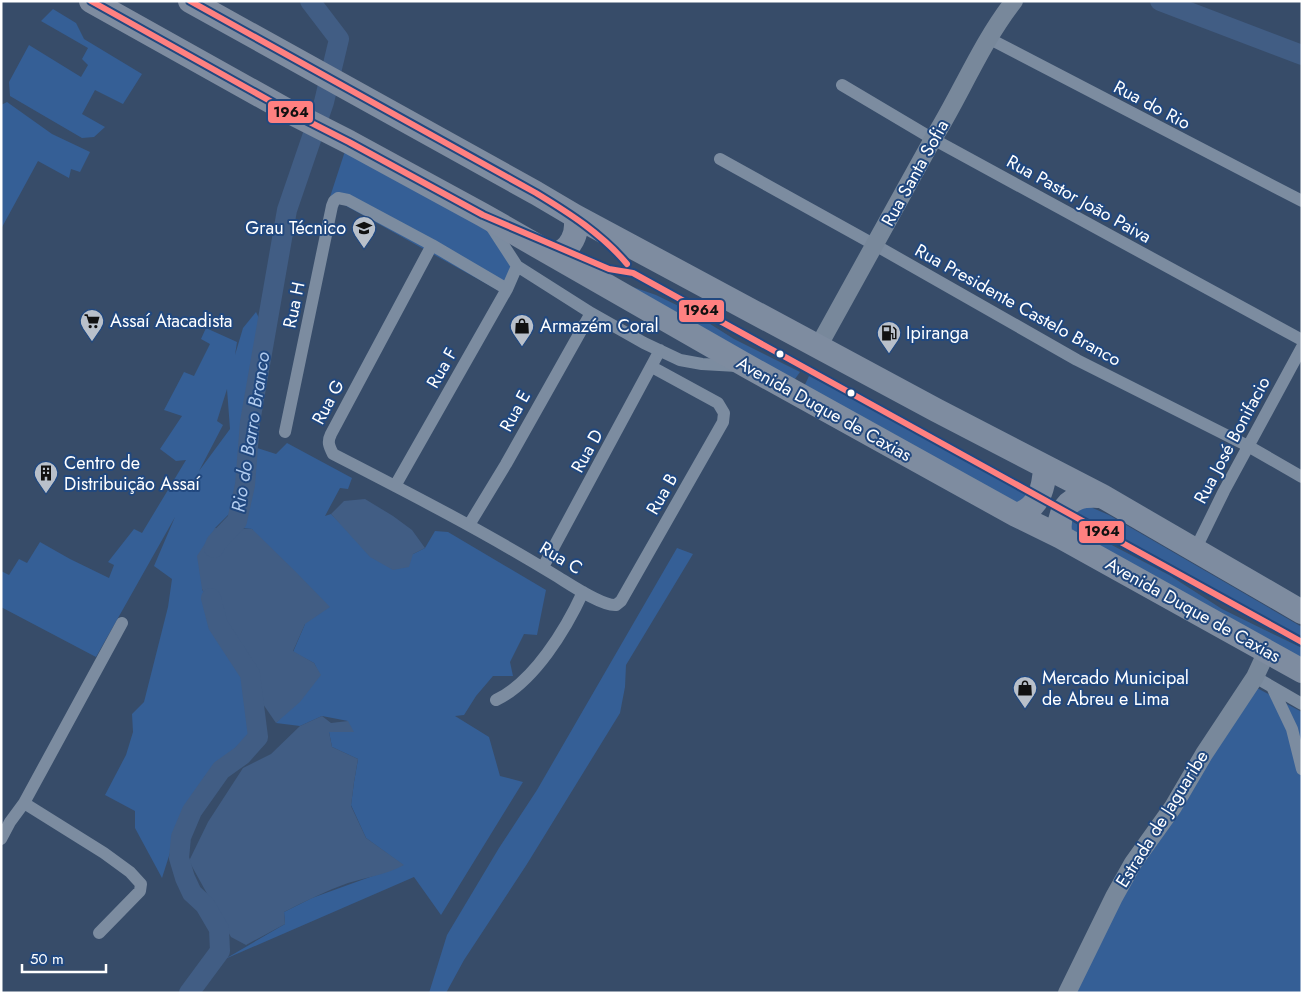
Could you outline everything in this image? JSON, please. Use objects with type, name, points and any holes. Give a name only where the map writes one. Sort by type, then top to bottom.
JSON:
[{"type":"highway","name":"Avenida Duque de Caxias","points":[[91,1],[288,111],[483,215],[747,366],[1302,671]]},
{"type":"highway","points":[[190,1],[575,216],[818,347],[1102,496],[1302,612]]},
{"type":"highway","points":[[554,256],[564,250],[572,239],[576,230],[575,216]]},
{"type":"highway","points":[[1016,515],[1029,510],[1038,497],[1044,486],[1045,467]]},
{"type":"highway","points":[[1061,537],[1059,520],[1069,502],[1080,497],[1102,496]]},
{"type":"street","name":"Rua Santa Sofia","points":[[818,347],[950,111],[988,38],[1014,1]]},
{"type":"street","name":"Rua do Rio","points":[[988,38],[1302,201]]},
{"type":"street","name":"Rua Pastor João Paiva","points":[[842,85],[933,139],[1302,340]]},
{"type":"street","name":"Rua Presidente Castelo Branco","points":[[720,159],[1078,360],[1248,446],[1302,477]]},
{"type":"street","name":"Rua H","points":[[285,432],[334,201],[338,198],[348,200],[432,245]]},
{"type":"street","points":[[483,215],[518,266],[591,313],[680,360],[702,364],[747,366]]},
{"type":"street","points":[[432,245],[507,289]]},
{"type":"street","name":"Rua G","points":[[432,245],[328,439],[329,447],[333,454],[483,532]]},
{"type":"street","name":"Rua F","points":[[395,486],[507,289],[518,266]]},
{"type":"street","name":"Rua E","points":[[470,524],[591,313]]},
{"type":"street","name":"Rua José Bonifacio","points":[[1195,550],[1248,446],[1302,347]]},
{"type":"street","name":"Rua D","points":[[543,567],[652,368],[660,350]]},
{"type":"street","name":"Rua B","points":[[621,600],[723,422],[724,412],[718,403],[652,368]]},
{"type":"street","name":"Rua C","points":[[483,532],[610,606],[616,605],[621,600]]},
{"type":"street","points":[[496,700],[522,682],[535,668],[562,632],[576,609],[583,592]]},
{"type":"street","points":[[1,838],[24,803],[122,622]]},
{"type":"street","name":"Estrada de Jaguaribe","points":[[1067,993],[1114,897],[1133,863],[1173,807],[1204,754],[1255,677],[1267,651]]},
{"type":"street","name":"Avenida Duque de Caxias","points":[[1255,677],[1302,704]]},
{"type":"street","points":[[1272,687],[1292,729],[1302,769]]},
{"type":"street","points":[[24,803],[104,853],[130,872],[142,884],[140,891],[134,898],[99,933]]},
{"type":"shaded area","points":[[53,9],[76,23],[84,39],[142,74],[123,104],[95,90],[82,114],[105,127],[94,137],[82,138],[10,96],[9,82],[29,45],[81,77],[88,65],[82,59],[88,48],[41,21]]},
{"type":"shaded area","points":[[7,102],[52,134],[90,152],[80,172],[71,169],[69,178],[38,161],[1,229],[1,105]]},
{"type":"shaded area","points":[[346,148],[481,223],[517,268],[503,293],[330,197]]},
{"type":"shaded area","points":[[630,286],[656,295],[691,312],[734,339],[800,372],[790,386]]},
{"type":"shaded area","points":[[256,312],[262,324],[231,512],[215,528],[202,589],[248,683],[257,728],[205,776],[182,815],[162,878],[135,828],[135,811],[105,795],[126,755],[133,732],[132,714],[144,702],[168,607],[172,579],[154,566],[175,517],[96,657],[1,607],[1,571],[9,575],[19,559],[27,563],[40,542],[109,578],[114,565],[108,562],[134,529],[142,533],[186,460],[176,461],[160,449],[182,416],[164,410],[184,372],[194,376],[210,344],[201,339],[206,328],[237,342],[235,355],[243,328]],"holes":[[[227,389],[230,429],[199,471],[223,425],[217,421]]]},
{"type":"shaded area","points":[[809,376],[898,422],[1032,497],[1018,507],[801,393]]},
{"type":"shaded area","points":[[287,443],[352,478],[348,489],[340,488],[325,516],[331,514],[343,526],[413,554],[425,548],[435,531],[448,532],[546,590],[537,635],[524,634],[510,662],[513,676],[493,676],[476,696],[464,715],[455,716],[489,737],[500,776],[523,782],[441,915],[414,877],[225,959],[285,924],[284,912],[312,898],[403,865],[366,838],[351,805],[358,759],[332,747],[329,732],[348,721],[322,716],[300,726],[276,723],[320,675],[314,663],[293,652],[305,624],[252,529],[231,527],[237,521],[254,447],[276,454]]},
{"type":"shaded area","points":[[365,499],[412,530],[425,548],[413,554],[409,567],[393,570],[370,557],[331,514],[344,501]]},
{"type":"shaded area","points":[[1088,506],[1109,515],[1302,627],[1302,639],[1167,562],[1069,510]]},
{"type":"shaded area","points":[[1065,517],[1106,542],[1169,575],[1222,609],[1302,648],[1302,665],[1189,604],[1064,525]]},
{"type":"shaded area","points":[[215,528],[252,529],[330,607],[305,624],[293,651],[314,663],[321,675],[300,702],[276,723],[239,669],[202,589],[197,556]]},
{"type":"shaded area","points":[[677,548],[693,554],[626,665],[625,687],[620,713],[527,864],[464,960],[446,993],[429,993],[447,935],[499,848],[537,790]]},
{"type":"shaded area","points":[[1257,688],[1302,712],[1302,993],[1058,993],[1097,919]]},
{"type":"shaded area","points":[[322,716],[331,723],[348,721],[354,732],[329,732],[332,747],[358,759],[351,806],[366,838],[404,865],[383,874],[340,886],[284,912],[285,924],[246,945],[231,937],[189,861],[208,822],[243,768],[271,754],[300,726]]},
{"type":"waterway","name":"Rio do Barro Branco","points":[[214,548],[216,543],[237,521],[245,485],[250,422],[287,210],[324,102],[339,39],[310,1]]},
{"type":"waterway","name":"Rio do Barro Branco","points":[[1160,1],[1302,55]]},
{"type":"waterway","name":"Rio do Barro Branco","points":[[189,993],[220,951],[219,929],[205,905],[192,893],[185,878],[179,858],[181,837],[192,811],[221,770],[242,755],[258,737],[250,674],[218,625],[211,598]]},
{"type":"transit line","name":"1964","points":[[91,1],[288,111],[483,215],[609,269],[633,273],[1302,642]]},
{"type":"transit line","name":"1964","points":[[190,1],[536,193],[573,216],[607,243],[627,264]]},
{"type":"place","name":"Grau Técnico","points":[[364,249]]},
{"type":"place","name":"Assaí Atacadista","points":[[92,342]]},
{"type":"place","name":"Armazém Coral","points":[[522,347]]},
{"type":"place","name":"Ipiranga","points":[[889,354]]},
{"type":"place","name":"Centro de Distribuição Assaí","points":[[46,494]]},
{"type":"place","name":"Mercado Municipal de Abreu e Lima","points":[[1025,709]]}]
